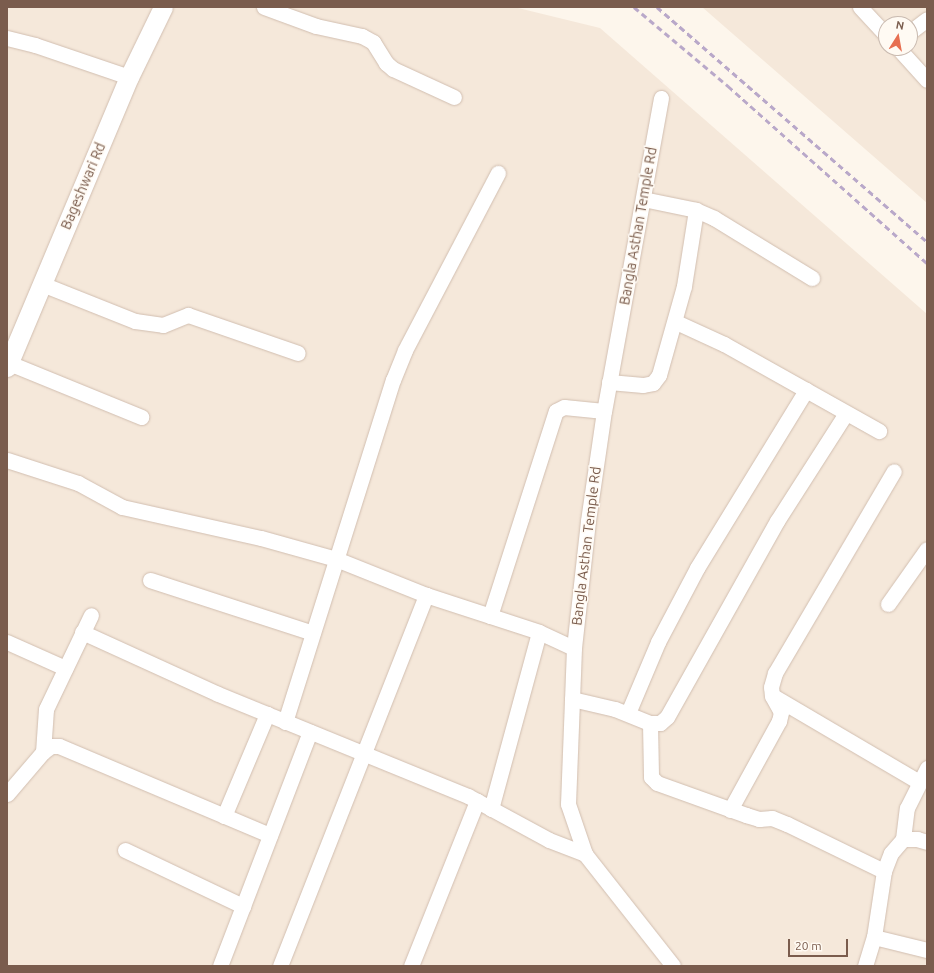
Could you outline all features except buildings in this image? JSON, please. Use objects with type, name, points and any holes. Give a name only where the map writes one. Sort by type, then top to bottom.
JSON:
[{"type":"street","name":"Bageshwari Rd","points":[[8,365],[129,77],[163,7]]},
{"type":"street","points":[[264,7],[316,26],[362,36],[373,42],[393,69],[454,97]]},
{"type":"street","points":[[860,7],[878,26]]},
{"type":"street","points":[[918,26],[927,19]]},
{"type":"street","points":[[7,38],[35,45],[129,77]]},
{"type":"street","points":[[905,56],[927,80]]},
{"type":"street","name":"Bangla Asthan Temple Rd","points":[[661,98],[609,382],[588,521],[574,648],[568,804],[585,854],[673,966]]},
{"type":"street","points":[[285,722],[395,374],[498,173]]},
{"type":"street","points":[[643,199],[696,210],[728,225],[812,278]]},
{"type":"street","points":[[609,382],[643,385],[653,383],[661,371],[676,322],[684,286],[696,210]]},
{"type":"street","points":[[42,284],[134,321],[163,325],[188,315],[298,353]]},
{"type":"street","points":[[676,322],[724,344],[879,431]]},
{"type":"street","points":[[8,365],[141,417]]},
{"type":"street","points":[[628,713],[658,642],[697,568],[806,390]]},
{"type":"street","points":[[490,616],[556,412],[564,407],[604,411]]},
{"type":"street","points":[[572,698],[628,713],[650,723],[660,723],[667,717],[778,521],[846,413]]},
{"type":"street","points":[[7,460],[78,483],[122,507],[261,538],[336,559],[426,595],[539,632],[574,648]]},
{"type":"street","points":[[730,810],[779,721],[781,712],[772,696],[771,687],[775,673],[894,471]]},
{"type":"street","points":[[888,604],[927,549]]},
{"type":"street","points":[[150,580],[313,633]]},
{"type":"street","points":[[280,966],[426,595]]},
{"type":"street","points":[[43,752],[46,709],[91,615]]},
{"type":"street","points":[[82,632],[285,722],[477,801],[549,840],[585,854]]},
{"type":"street","points":[[491,809],[539,632]]},
{"type":"street","points":[[7,642],[65,668]]},
{"type":"street","points":[[772,696],[919,782]]},
{"type":"street","points":[[224,816],[267,714]]},
{"type":"street","points":[[650,723],[651,777],[657,783],[759,819],[772,818],[884,871]]},
{"type":"street","points":[[220,966],[310,732]]},
{"type":"street","points":[[7,794],[43,752],[51,746],[59,746],[270,835]]},
{"type":"street","points":[[865,966],[874,937],[884,871],[891,853],[903,839],[907,808],[927,768]]},
{"type":"street","points":[[411,966],[477,801]]},
{"type":"street","points":[[903,839],[917,838],[927,842]]},
{"type":"street","points":[[124,850],[243,906]]},
{"type":"street","points":[[874,937],[927,950]]},
{"type":"shaded area","points":[[7,7],[514,7],[600,28],[927,314],[927,966],[7,966]]},
{"type":"shaded area","points":[[702,7],[927,7],[927,203]]},
{"type":"railway","points":[[634,7],[728,86],[927,263]]},
{"type":"railway","points":[[657,7],[927,242]]}]
